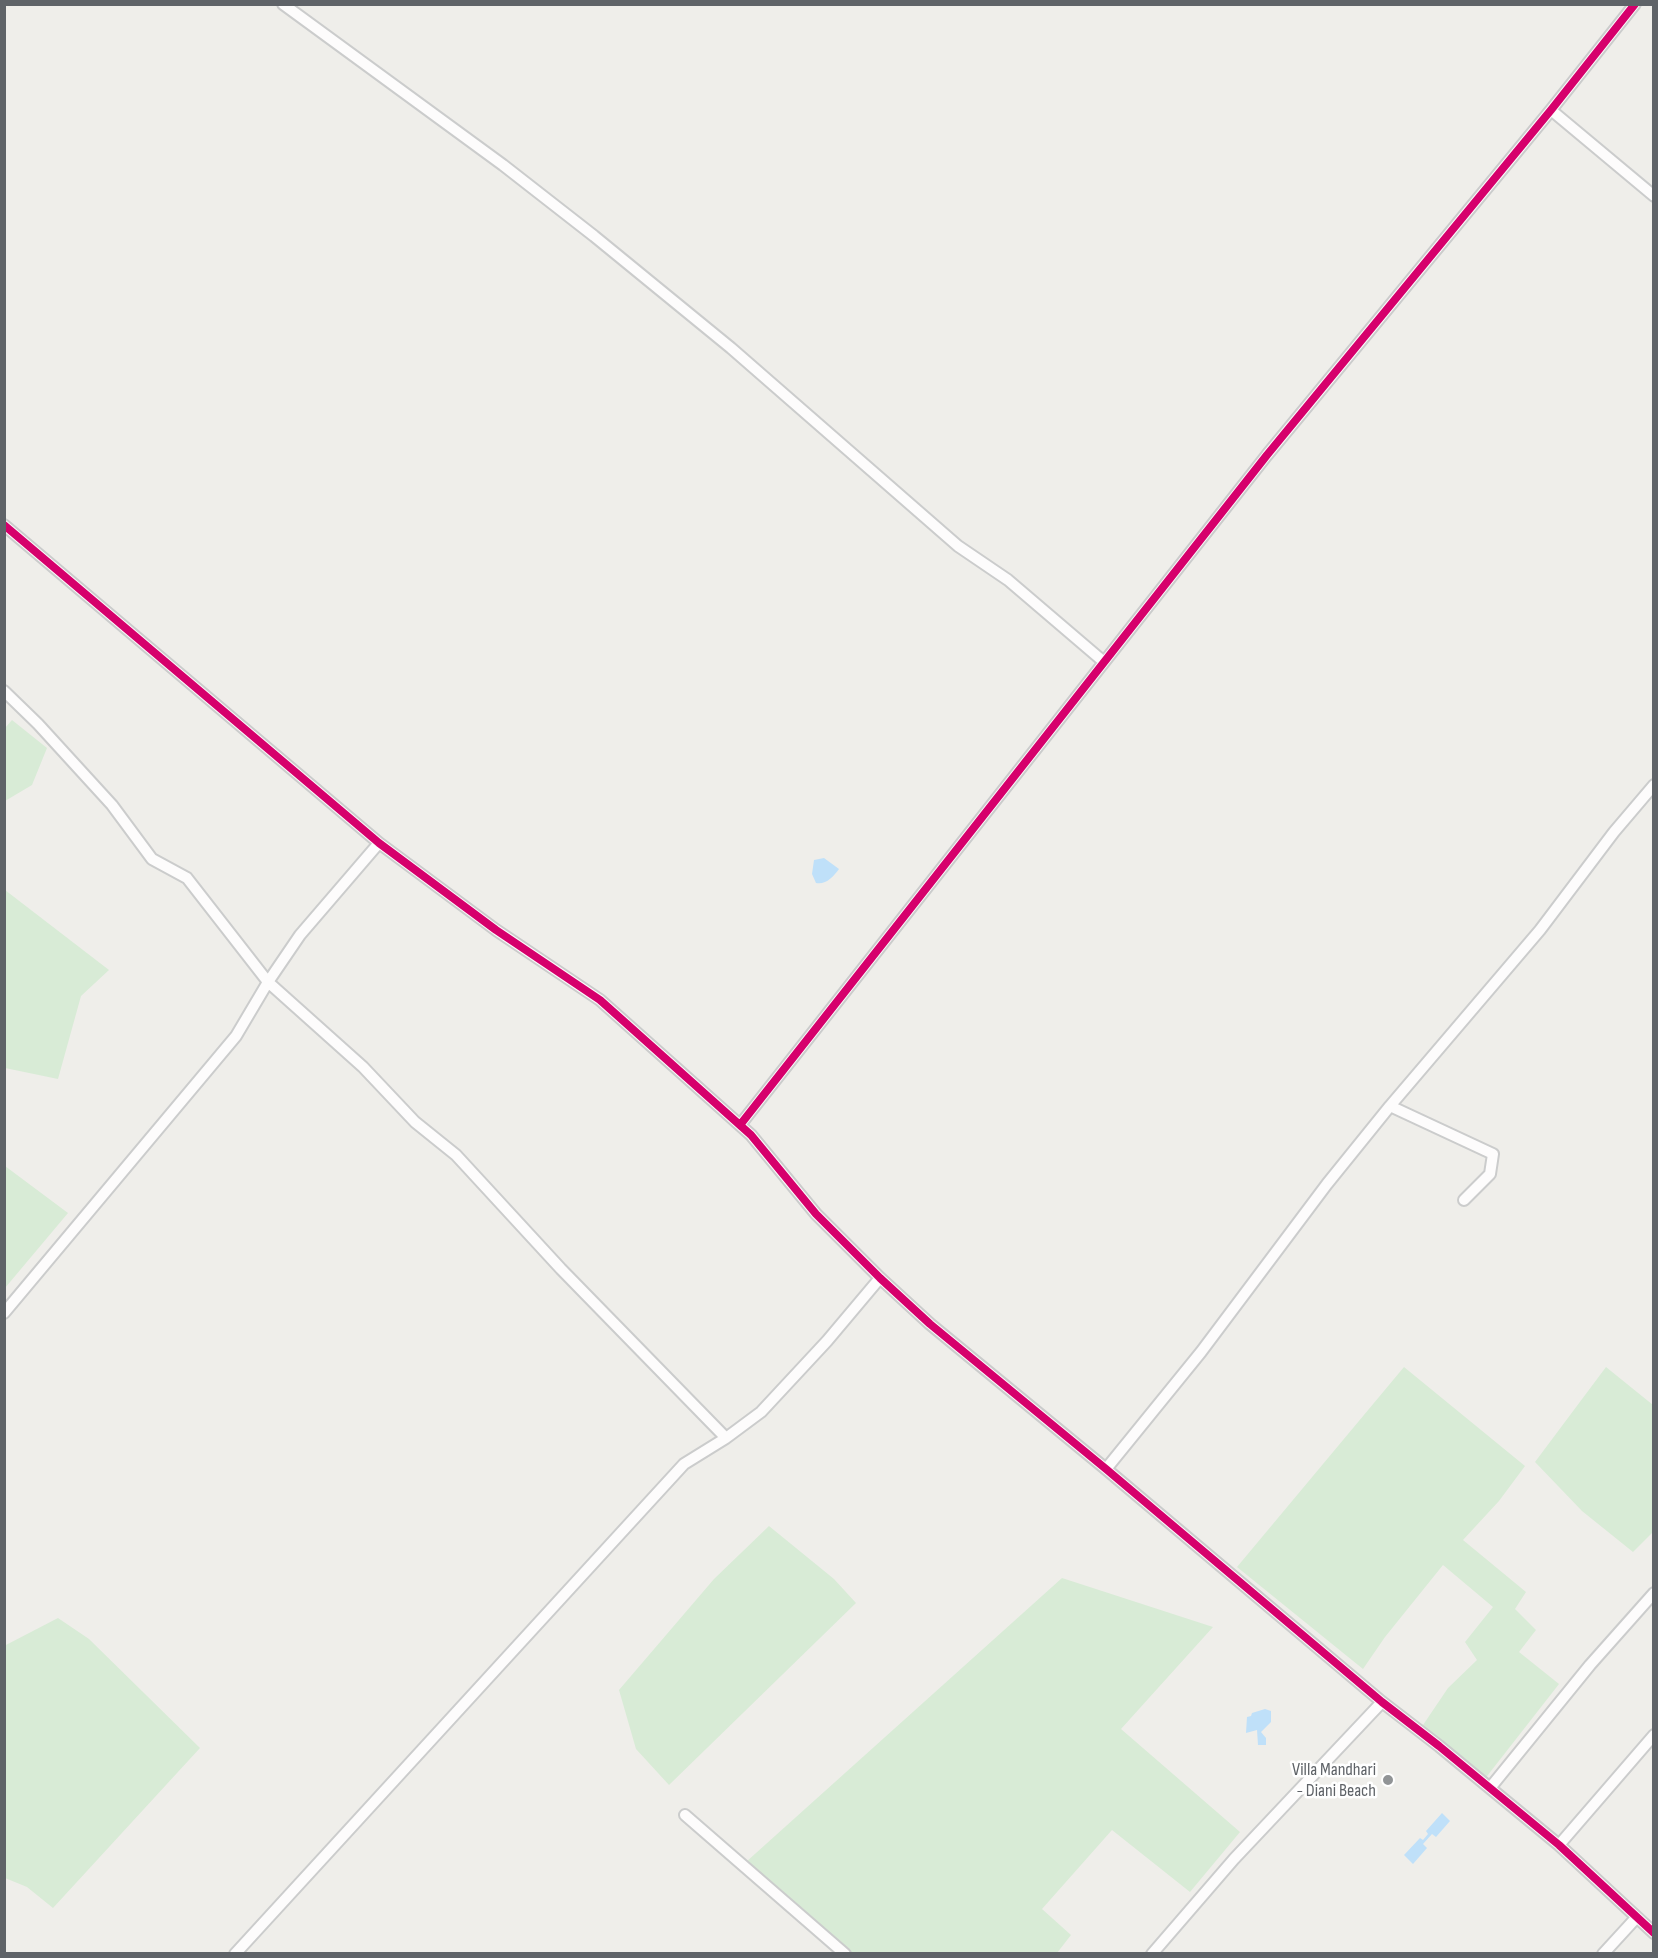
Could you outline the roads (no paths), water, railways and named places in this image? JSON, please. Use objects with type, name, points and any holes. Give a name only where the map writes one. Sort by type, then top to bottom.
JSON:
[{"type":"street","points":[[283,4],[503,165],[594,236],[731,348],[958,546],[1008,580],[1104,662]]},
{"type":"street","points":[[740,1125],[1268,455],[1635,4]]},
{"type":"street","points":[[1551,110],[1653,196]]},
{"type":"street","points":[[4,525],[379,843],[496,930],[600,1000],[751,1135],[816,1214],[930,1324],[1382,1702],[1559,1845],[1653,1933]]},
{"type":"street","points":[[4,691],[38,724],[112,805],[152,859],[187,878],[268,982],[363,1067],[415,1122],[456,1155],[561,1269],[726,1438]]},
{"type":"street","points":[[1106,1469],[1202,1352],[1327,1184],[1390,1106],[1540,930],[1614,832],[1653,785]]},
{"type":"street","points":[[4,1313],[236,1036],[268,982],[300,935],[379,843]]},
{"type":"street","points":[[1390,1106],[1493,1154],[1490,1174],[1464,1200]]},
{"type":"street","points":[[235,1953],[684,1464],[726,1438],[761,1412],[827,1341],[880,1278]]},
{"type":"street","points":[[1490,1788],[1590,1665],[1653,1593]]},
{"type":"street","points":[[1152,1953],[1234,1859],[1382,1702]]},
{"type":"street","points":[[1559,1845],[1653,1735]]},
{"type":"street","points":[[685,1815],[845,1953]]},
{"type":"street","points":[[1603,1953],[1636,1918]]},
{"type":"water","points":[[824,858],[839,869],[826,882],[816,883],[812,874],[814,860]]},
{"type":"water","points":[[1265,1709],[1271,1711],[1271,1722],[1261,1732],[1266,1738],[1266,1745],[1258,1745],[1257,1730],[1246,1733],[1247,1717]]},
{"type":"water","points":[[1442,1813],[1450,1821],[1436,1837],[1432,1834],[1423,1844],[1427,1848],[1413,1864],[1404,1855],[1420,1838],[1423,1840],[1428,1834],[1426,1831]]},
{"type":"place","name":"Villa Mandhari - Diani Beach","points":[[1388,1780]]}]
